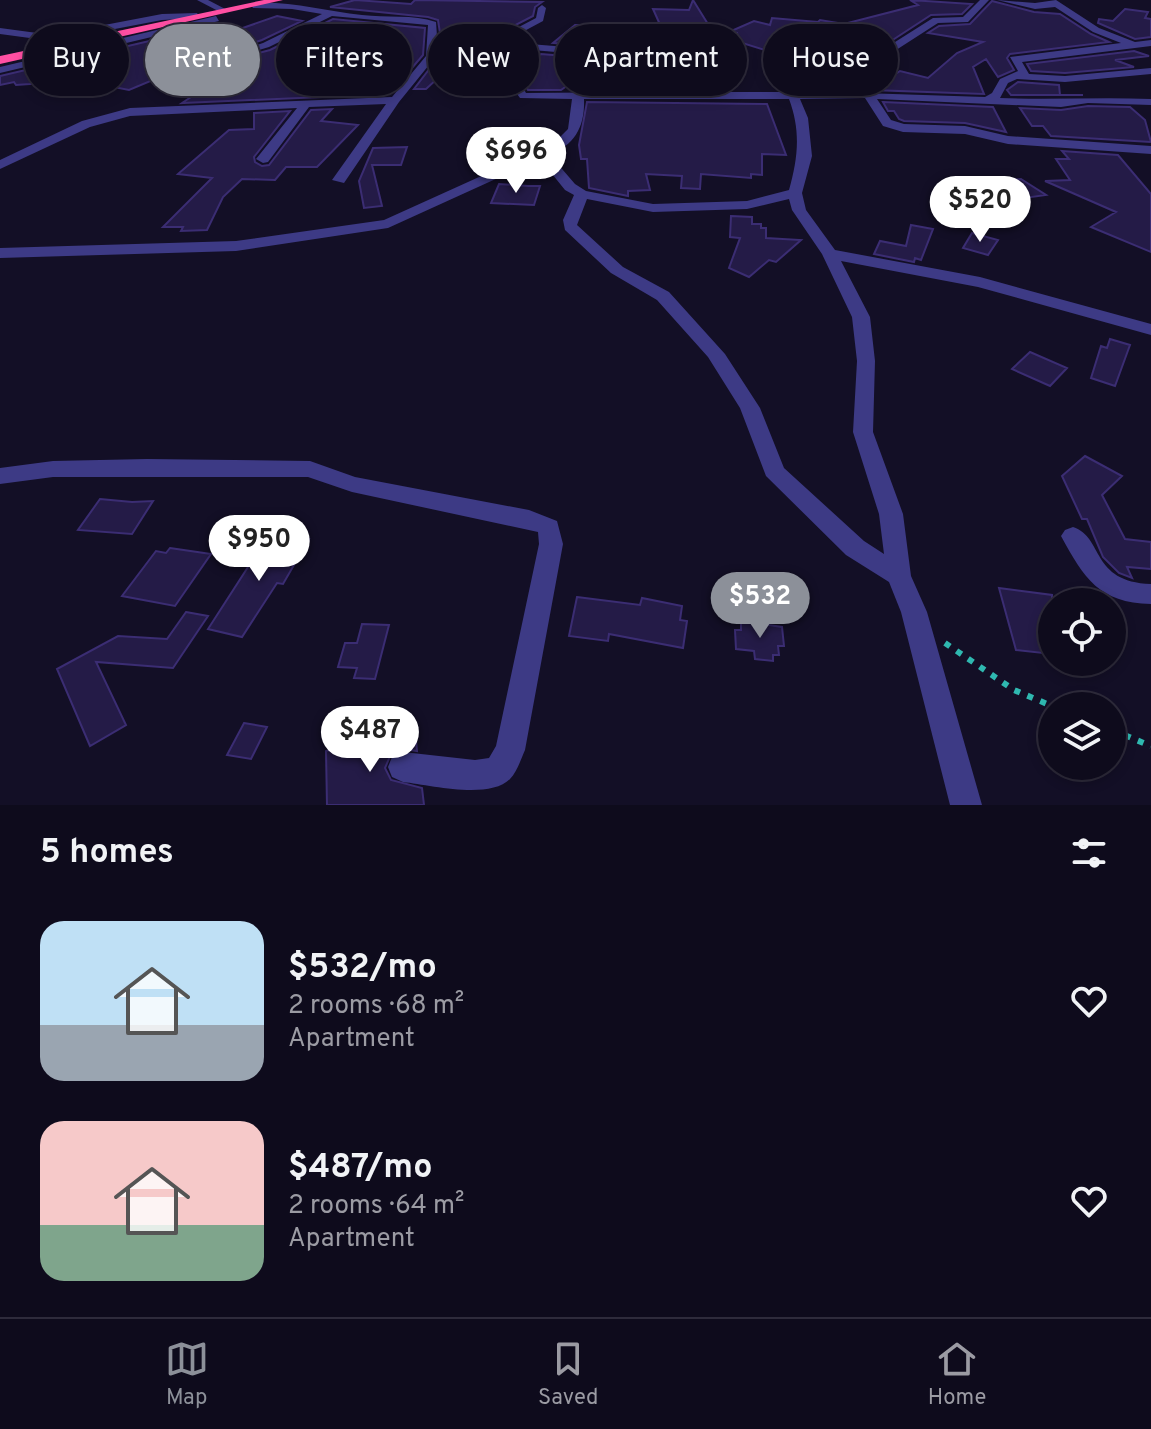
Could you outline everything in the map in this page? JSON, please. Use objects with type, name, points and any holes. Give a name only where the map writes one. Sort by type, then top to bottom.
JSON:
[{"type":"highway","points":[[0,60],[199,16],[220,15],[278,0]]},
{"type":"street","points":[[201,0],[220,15]]},
{"type":"street","points":[[898,44],[936,20],[965,20],[985,0]]},
{"type":"street","points":[[1001,0],[1040,7],[1055,2],[1096,30],[1151,51]]},
{"type":"street","points":[[253,5],[299,6],[329,14],[433,24]]},
{"type":"street","points":[[531,24],[540,19],[542,8]]},
{"type":"street","points":[[260,47],[329,14]]},
{"type":"street","points":[[0,70],[220,15]]},
{"type":"street","points":[[0,31],[52,38],[162,17],[199,16]]},
{"type":"street","points":[[988,100],[996,95],[1004,81],[1025,72],[1014,60],[1016,58],[1038,59],[1043,55],[1151,43]]},
{"type":"street","points":[[339,180],[395,100],[428,60]]},
{"type":"street","points":[[1015,76],[1065,79],[1151,71]]},
{"type":"street","points":[[0,253],[236,246],[388,224],[473,183],[543,155],[571,138],[579,120],[578,96]]},
{"type":"street","points":[[746,96],[817,96]]},
{"type":"street","points":[[870,96],[887,123],[903,128],[965,130],[1008,140],[1151,150]]},
{"type":"street","points":[[893,96],[1061,104],[1088,100],[1149,103]]},
{"type":"street","points":[[794,97],[802,118],[805,156],[795,193],[799,210],[830,254],[861,317],[866,361],[863,432],[891,514],[899,576],[914,612],[966,805]]},
{"type":"street","points":[[0,165],[86,124],[130,112],[395,100]]},
{"type":"street","points":[[263,159],[294,123],[306,103]]},
{"type":"street","points":[[543,155],[570,187],[582,194],[653,208],[747,205],[795,193]]},
{"type":"street","points":[[582,194],[570,227],[617,270],[663,296],[716,354],[750,408],[774,471],[855,548],[899,576]]},
{"type":"street","points":[[830,254],[980,282],[1151,330]]},
{"type":"street","points":[[0,476],[100,468],[310,469],[352,484],[529,519],[549,527],[551,544],[525,681],[510,750],[500,768],[490,774],[475,775],[403,767]]},
{"type":"street","points":[[1073,536],[1098,579],[1131,595],[1151,594]]},
{"type":"path","points":[[938,637],[965,659],[1014,690],[1038,700]]},
{"type":"path","points":[[1126,736],[1151,746]]},
{"type":"building","points":[[355,0],[411,4],[415,0],[542,2],[535,7],[533,16],[517,24],[439,24],[438,20],[428,17],[330,7]]},
{"type":"building","points":[[693,0],[708,24],[660,24],[653,9],[689,10]]},
{"type":"building","points":[[910,0],[972,4],[962,14],[931,15],[898,36],[898,24],[844,24],[918,5]]},
{"type":"building","points":[[992,1],[1034,12],[1060,14],[1109,42],[1010,54],[1007,58],[1014,70],[998,77],[986,59],[973,67],[984,94],[898,91],[900,71],[928,78],[957,53],[983,42],[928,33],[939,26],[970,24]]},
{"type":"building","points":[[1125,9],[1148,12],[1145,18],[1151,19],[1151,37],[1135,39],[1098,23],[1099,19],[1113,21]]},
{"type":"building","points":[[277,16],[302,21],[276,24],[276,33],[260,41],[260,24],[254,24]]},
{"type":"building","points":[[772,18],[844,24],[770,24]]},
{"type":"building","points":[[333,19],[384,24],[323,24]]},
{"type":"building","points":[[754,21],[766,24],[763,24],[763,49],[747,44],[747,24]]},
{"type":"building","points":[[412,27],[425,28],[423,55],[412,68]]},
{"type":"building","points":[[145,42],[145,83],[129,90],[129,46]]},
{"type":"building","points":[[276,47],[276,96],[345,96],[182,103],[192,96],[260,96],[260,53]]},
{"type":"building","points":[[1134,51],[1149,56],[1115,60],[1134,67],[1065,73],[1031,71],[1027,64]]},
{"type":"building","points":[[539,55],[555,55],[555,90],[539,90]]},
{"type":"building","points":[[24,70],[24,84],[16,85],[14,82],[0,85],[0,76]]},
{"type":"building","points":[[428,71],[428,87],[414,89]]},
{"type":"building","points":[[1018,82],[1059,85],[1060,95],[1011,95],[1007,90]]},
{"type":"building","points":[[587,102],[767,104],[786,155],[762,154],[762,175],[751,174],[751,178],[701,174],[700,189],[681,188],[682,176],[646,174],[650,190],[628,191],[628,196],[589,188],[587,159],[581,159],[579,145]]},
{"type":"building","points":[[883,102],[993,107],[1006,132],[965,123],[904,121],[894,111],[888,111]]},
{"type":"building","points":[[1088,106],[1130,107],[1145,120],[1151,142],[1051,136],[1043,126],[1032,126],[1020,108],[1061,110]]},
{"type":"building","points":[[332,109],[321,121],[358,125],[317,167],[286,167],[275,180],[242,179],[223,197],[207,230],[181,231],[183,227],[163,227],[212,178],[178,174],[229,130],[254,129],[254,113],[290,111],[254,157],[255,162],[262,166],[269,165],[311,110]]},
{"type":"building","points":[[407,147],[401,165],[372,165],[382,206],[364,208],[359,181],[373,148]]},
{"type":"building","points":[[1062,151],[1118,155],[1151,194],[1151,252],[1091,227],[1116,212],[1045,181],[1070,180],[1056,159],[1069,159]]},
{"type":"building","points":[[1021,179],[1046,195],[1017,199],[1021,216],[959,209],[950,185]]},
{"type":"building","points":[[499,184],[540,186],[534,205],[491,203]]},
{"type":"building","points":[[731,216],[752,217],[752,224],[761,224],[761,228],[766,228],[766,238],[801,240],[776,262],[769,260],[749,277],[729,268],[740,238],[730,237]]},
{"type":"building","points":[[911,225],[933,229],[921,260],[915,258],[914,262],[874,254],[880,241],[906,246]]},
{"type":"building","points":[[972,233],[998,240],[988,255],[963,248]]},
{"type":"building","points":[[1110,339],[1130,345],[1115,386],[1091,378],[1101,346],[1107,348]]},
{"type":"building","points":[[1030,352],[1067,368],[1050,386],[1012,369]]},
{"type":"building","points":[[1085,456],[1122,476],[1102,495],[1125,539],[1151,542],[1151,569],[1127,567],[1132,578],[1119,573],[1103,557],[1087,519],[1082,519],[1062,476]]},
{"type":"building","points":[[100,499],[153,501],[132,534],[78,530]]},
{"type":"building","points":[[270,533],[309,539],[283,584],[277,583],[242,637],[208,629]]},
{"type":"building","points":[[170,548],[211,554],[175,606],[122,596],[156,551],[166,553]]},
{"type":"building","points":[[999,588],[1038,593],[1038,652],[1016,650]]},
{"type":"building","points":[[577,597],[640,605],[642,598],[682,606],[680,620],[687,621],[683,648],[609,634],[608,641],[569,636]]},
{"type":"building","points":[[186,612],[208,616],[173,668],[96,662],[126,725],[90,746],[57,669],[118,636],[167,639]]},
{"type":"building","points":[[741,621],[782,627],[784,646],[778,646],[779,655],[773,655],[773,661],[755,659],[754,651],[736,649],[735,630],[741,630]]},
{"type":"building","points":[[362,624],[389,625],[375,679],[354,678],[357,668],[338,667],[345,643],[357,643]]},
{"type":"building","points":[[244,723],[267,727],[251,759],[227,755]]},
{"type":"building","points":[[415,730],[417,751],[403,749],[391,754],[385,768],[391,780],[422,788],[424,805],[327,805],[326,751]]}]
